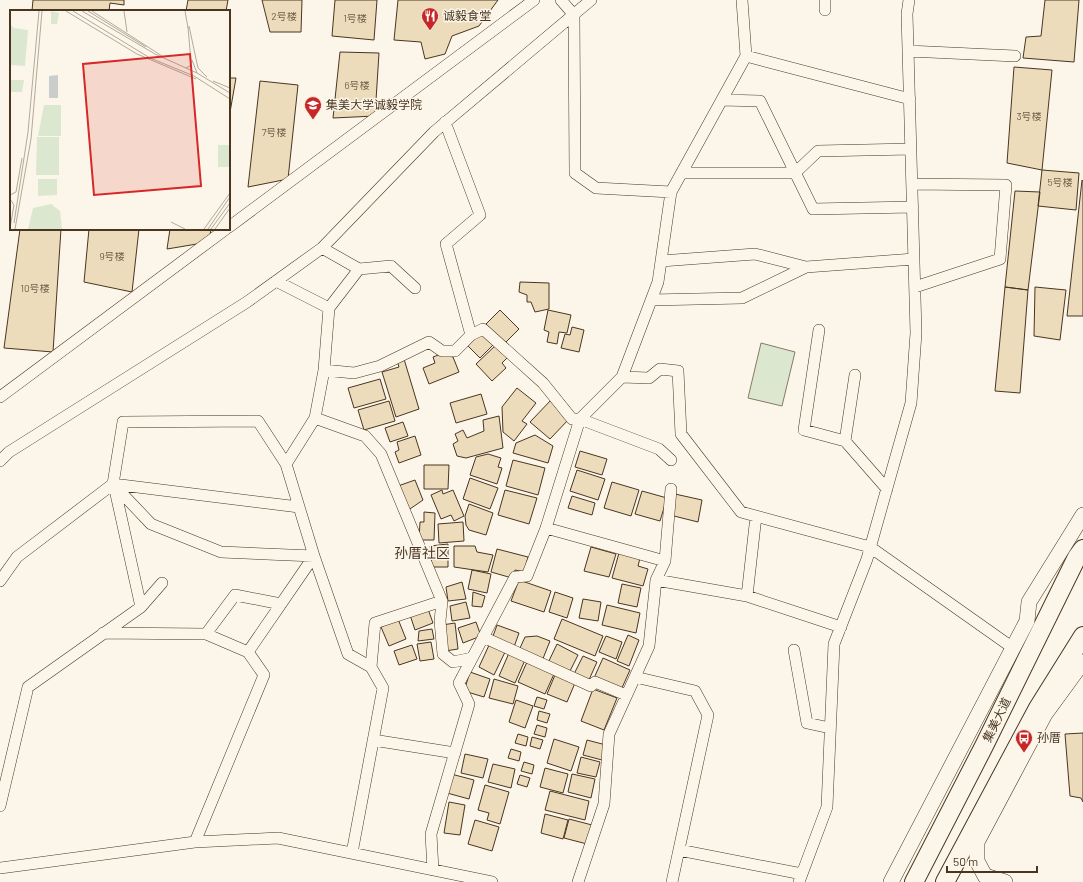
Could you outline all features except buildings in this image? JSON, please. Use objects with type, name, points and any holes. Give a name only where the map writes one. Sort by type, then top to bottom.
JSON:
[{"type":"highway","name":"集美大道","points":[[914,882],[984,746],[1080,553]]},
{"type":"highway","points":[[946,882],[966,840],[1038,708],[1083,636]]},
{"type":"main road","points":[[891,882],[1027,621],[1029,602],[1083,515]]},
{"type":"main road","points":[[1005,882],[985,876],[977,861],[977,842],[1044,714],[1083,662]]},
{"type":"main road","points":[[992,793],[1014,772]]},
{"type":"main road","points":[[966,840],[971,870],[980,882]]},
{"type":"street","points":[[230,226],[534,0]]},
{"type":"street","points":[[561,0],[574,14],[575,173],[596,188],[671,192]]},
{"type":"street","points":[[0,461],[10,452],[247,302],[322,248],[434,132],[591,0]]},
{"type":"street","points":[[433,870],[431,834],[469,704],[459,683],[515,577],[528,576],[546,528],[580,419],[622,377],[658,282],[671,192],[746,56],[742,0]]},
{"type":"street","points":[[679,850],[801,878],[826,807],[834,644],[870,547],[910,403],[916,333],[907,14],[909,0]]},
{"type":"street","points":[[908,51],[1015,56]]},
{"type":"street","points":[[746,56],[910,99]]},
{"type":"street","points":[[722,100],[760,101],[813,209],[913,208]]},
{"type":"street","points":[[445,122],[480,215],[446,244],[471,335]]},
{"type":"street","points":[[682,173],[795,173],[818,151],[911,149]]},
{"type":"street","points":[[912,184],[1006,185],[1000,259],[915,287]]},
{"type":"street","points":[[0,397],[225,230]]},
{"type":"street","points":[[322,248],[359,269],[391,266],[415,288]]},
{"type":"street","points":[[661,261],[754,254],[806,266],[914,259]]},
{"type":"street","points":[[651,300],[742,298],[806,266]]},
{"type":"street","points":[[286,464],[315,418],[324,370],[329,308],[359,269]]},
{"type":"street","points":[[276,281],[329,308]]},
{"type":"street","points":[[324,370],[354,373],[380,366],[429,342],[442,352],[455,351],[471,335],[483,329],[543,383],[572,419],[580,419],[659,449],[671,460]]},
{"type":"street","points":[[819,330],[804,430],[845,441],[887,489]]},
{"type":"street","points":[[622,377],[649,378],[660,368],[678,371],[681,434],[741,512],[870,547],[1013,648]]},
{"type":"street","points":[[845,441],[855,375]]},
{"type":"street","points":[[315,418],[365,436],[381,454],[442,601],[440,621],[443,654],[453,662],[472,658]]},
{"type":"street","points":[[141,607],[114,484],[122,422],[258,421],[286,464],[314,556],[348,654],[371,667],[383,688],[352,853]]},
{"type":"street","points":[[114,484],[151,524],[221,552],[314,556]]},
{"type":"street","points":[[0,581],[17,557],[114,484],[299,507]]},
{"type":"street","points":[[578,882],[604,804],[609,734],[649,646],[656,580],[665,560],[671,489]]},
{"type":"street","points":[[747,596],[756,516]]},
{"type":"street","points":[[546,528],[665,560]]},
{"type":"street","points":[[248,652],[314,556]]},
{"type":"street","points":[[656,580],[747,596],[841,627]]},
{"type":"street","points":[[0,806],[28,687],[141,607],[162,583]]},
{"type":"street","points":[[206,634],[235,595],[281,604]]},
{"type":"street","points":[[371,667],[375,623],[442,601]]},
{"type":"street","points":[[103,633],[206,634],[248,652],[264,675],[194,842]]},
{"type":"street","points":[[483,637],[591,686],[595,682],[626,695]]},
{"type":"street","points":[[794,650],[807,723],[830,728]]},
{"type":"street","points":[[635,678],[695,691],[708,714],[672,882]]},
{"type":"street","points":[[373,740],[455,753]]},
{"type":"street","points":[[0,868],[194,842],[278,838],[492,882]]},
{"type":"green space","points":[[761,343],[795,352],[782,406],[748,398]]},
{"type":"place","name":"诚毅食堂","points":[[430,31]]},
{"type":"place","name":"集美大学诚毅学院","points":[[313,120]]},
{"type":"place","name":"孙厝","points":[[1024,753]]},
{"type":"district","name":"孙厝社区","points":[[422,553]]}]
